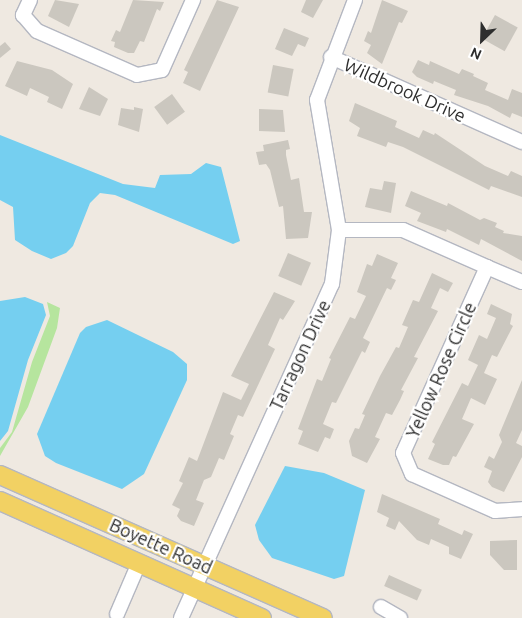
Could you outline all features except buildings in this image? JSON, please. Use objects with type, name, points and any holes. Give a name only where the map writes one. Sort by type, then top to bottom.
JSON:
[{"type":"main road","name":"Boyette Road","points":[[0,474],[323,618]]},
{"type":"main road","name":"Boyette Road","points":[[0,501],[262,618]]},
{"type":"street","points":[[30,0],[23,15],[37,31],[137,75],[162,70],[193,0]]},
{"type":"street","points":[[331,57],[355,0]]},
{"type":"street","name":"Wildbrook Drive","points":[[322,132],[317,100],[331,57],[522,142]]},
{"type":"street","name":"Tarragon Drive","points":[[181,618],[332,284],[339,230],[322,132]]},
{"type":"street","points":[[339,230],[403,230],[522,282]]},
{"type":"street","name":"Yellow Rose Circle","points":[[487,267],[403,453],[412,474],[495,511],[522,510]]},
{"type":"street","points":[[119,617],[139,563]]},
{"type":"street","points":[[381,608],[400,618]]},
{"type":"green space","points":[[47,302],[60,308],[57,328],[28,407],[0,456],[0,448],[12,432],[32,362],[50,316]]},
{"type":"water","points":[[0,135],[123,184],[155,188],[160,175],[191,174],[206,163],[221,167],[240,241],[233,244],[115,195],[100,193],[90,203],[73,246],[66,253],[51,259],[32,251],[15,240],[13,207],[0,200]]},
{"type":"water","points":[[25,297],[43,304],[46,315],[28,360],[8,431],[0,441],[0,301]]},
{"type":"water","points":[[107,320],[173,352],[187,364],[187,380],[144,474],[122,489],[56,463],[45,456],[37,434],[80,333],[86,327]]},
{"type":"water","points":[[285,466],[324,473],[365,490],[344,576],[334,579],[272,558],[259,540],[255,525]]}]
